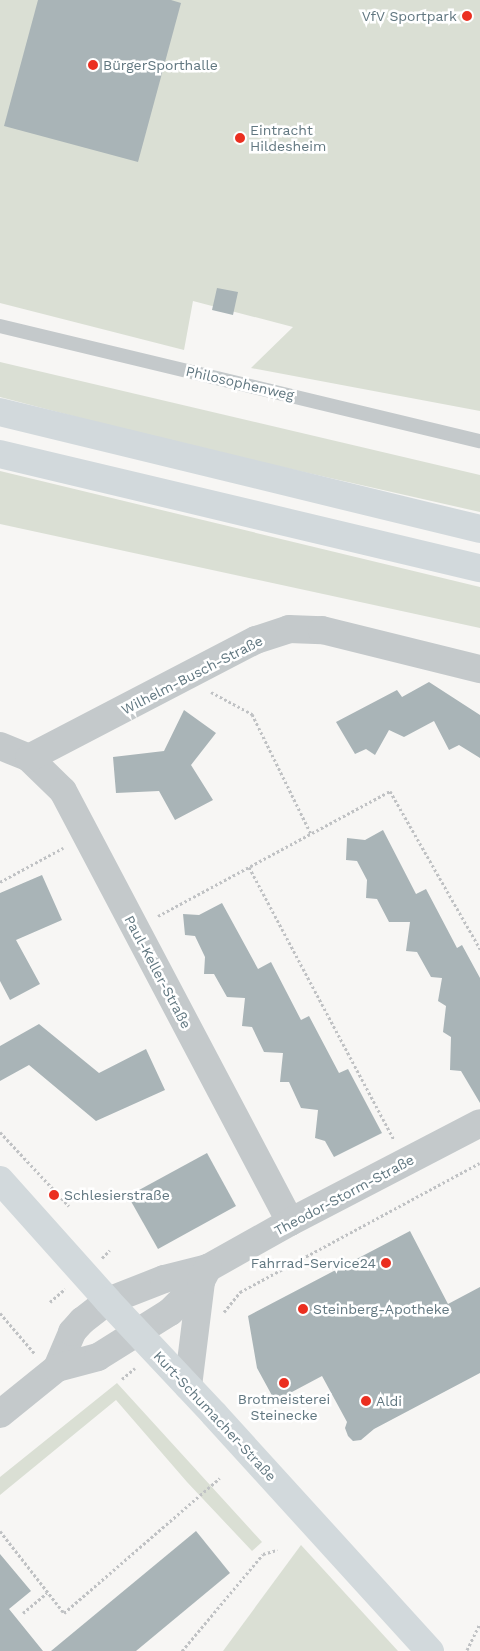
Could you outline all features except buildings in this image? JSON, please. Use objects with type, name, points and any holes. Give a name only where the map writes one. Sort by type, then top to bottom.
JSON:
[{"type":"main road","points":[[0,412],[480,529]]},
{"type":"main road","points":[[0,454],[480,568]]},
{"type":"main road","name":"Kurt-Schumacher-Straße","points":[[0,1180],[108,1301],[430,1651]]},
{"type":"street","name":"Wilhelm-Busch-Straße","points":[[29,758],[256,640],[289,629],[322,630],[480,669]]},
{"type":"street","name":"Paul-Keller-Straße","points":[[0,746],[29,758],[63,792],[290,1222]]},
{"type":"street","name":"Theodor-Storm-Straße","points":[[138,1332],[170,1312],[205,1274],[290,1222],[480,1123]]},
{"type":"street","name":"Theodor-Storm-Straße","points":[[108,1301],[164,1279],[205,1274]]},
{"type":"street","points":[[188,1386],[205,1274]]},
{"type":"street","points":[[54,1371],[72,1332],[82,1321],[108,1301]]},
{"type":"street","points":[[0,1414],[54,1371],[98,1358],[138,1332]]},
{"type":"lane","name":"Philosophenweg","points":[[0,326],[480,441]]},
{"type":"path","points":[[184,678],[252,714],[311,834]]},
{"type":"path","points":[[135,928],[390,791],[480,949]]},
{"type":"path","points":[[0,882],[86,835]]},
{"type":"path","points":[[249,867],[406,1162]]},
{"type":"path","points":[[0,1132],[69,1206]]},
{"type":"path","points":[[221,1320],[224,1312],[240,1292],[480,1163]]},
{"type":"path","points":[[0,1313],[54,1371]]},
{"type":"path","points":[[0,1531],[64,1613],[220,1478]]},
{"type":"path","points":[[182,1651],[263,1554],[278,1550]]},
{"type":"path","points":[[23,1612],[47,1593]]},
{"type":"path","points":[[467,1650],[480,1623]]},
{"type":"shaded area","name":"Eintracht Hildesheim","points":[[0,0],[480,0],[480,411],[251,368],[293,327],[193,301],[184,350],[0,303]]},
{"type":"shaded area","points":[[0,362],[480,475],[480,512],[180,444],[0,397]]},
{"type":"shaded area","points":[[0,471],[480,587],[480,628],[0,524]]},
{"type":"shaded area","points":[[117,1383],[262,1542],[252,1551],[187,1482],[116,1400],[0,1495],[0,1477]]},
{"type":"shaded area","points":[[301,1545],[398,1651],[223,1651]]},
{"type":"place","name":"VfV Sportpark","points":[[467,16]]},
{"type":"place","name":"BürgerSporthalle","points":[[93,65]]},
{"type":"place","name":"Eintracht Hildesheim","points":[[240,138]]},
{"type":"place","name":"Schlesierstraße","points":[[54,1195]]},
{"type":"place","name":"Fahrrad-Service24","points":[[386,1263]]},
{"type":"place","name":"Steinberg-Apotheke","points":[[303,1309]]},
{"type":"place","name":"Brotmeisterei Steinecke","points":[[284,1383]]},
{"type":"place","name":"Aldi","points":[[366,1401]]}]
